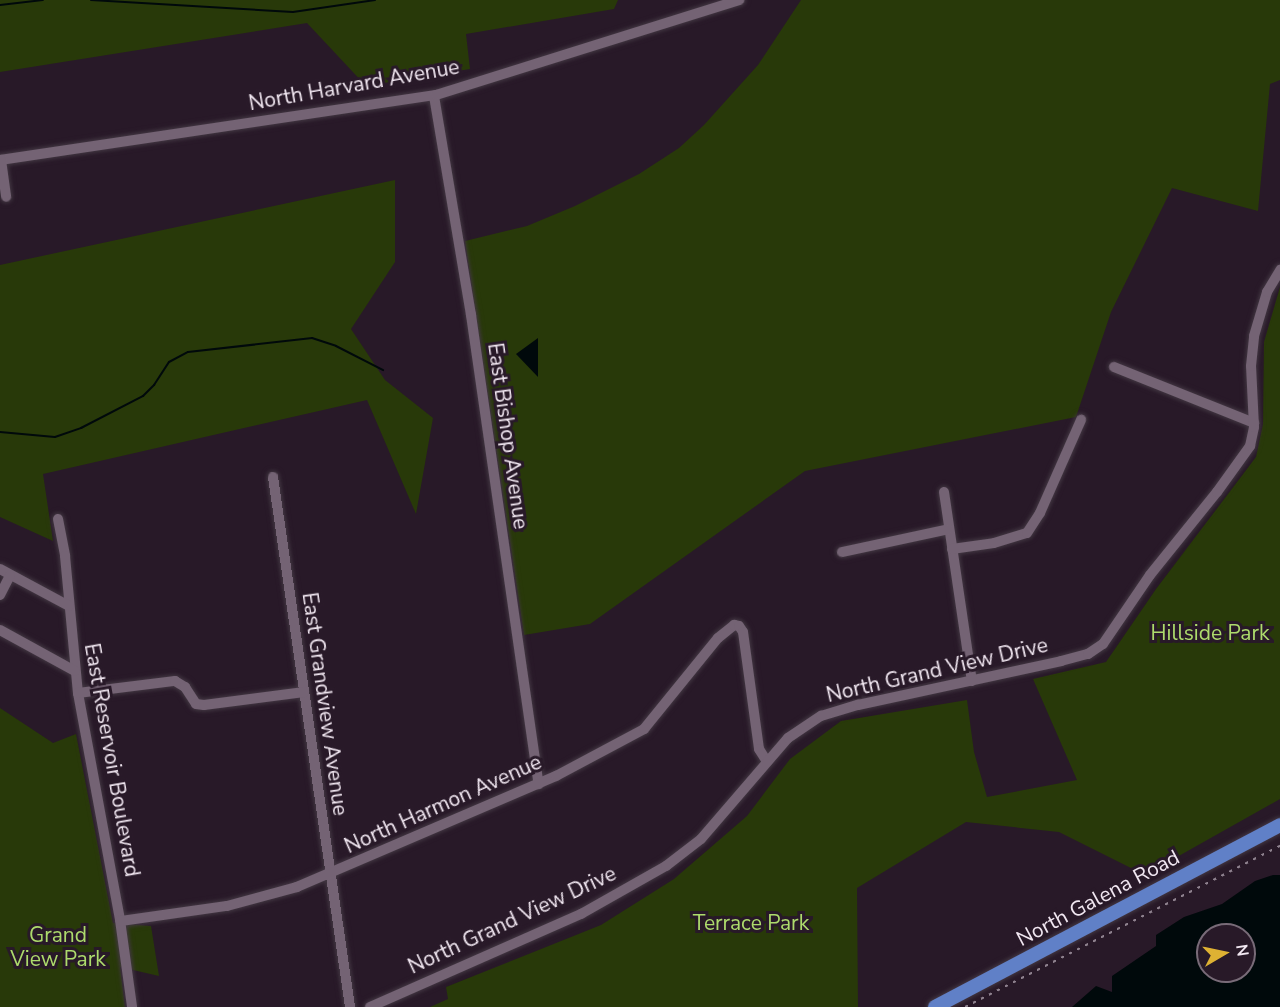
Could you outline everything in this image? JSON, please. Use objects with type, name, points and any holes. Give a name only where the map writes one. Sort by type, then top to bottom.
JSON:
[{"type":"main road","name":"North Galena Road","points":[[935,1007],[1280,825]]},
{"type":"street","name":"North Harvard Avenue","points":[[0,160],[434,96],[740,0]]},
{"type":"street","name":"East Bishop Avenue","points":[[434,96],[474,336],[539,784]]},
{"type":"street","points":[[0,160],[6,197]]},
{"type":"street","name":"North Grand View Drive","points":[[370,1007],[572,918],[654,873],[701,839],[797,730],[830,712],[1061,661],[1088,654],[1103,644],[1150,575],[1243,456],[1252,440],[1254,423],[1251,366],[1254,336],[1267,292],[1280,270]]},
{"type":"street","points":[[1114,367],[1254,423]]},
{"type":"street","points":[[952,549],[994,543],[1027,533],[1040,513],[1081,420]]},
{"type":"street","name":"East Grandview Avenue","points":[[273,477],[350,1007]]},
{"type":"street","points":[[944,492],[972,681]]},
{"type":"street","name":"East Reservoir Boulevard","points":[[58,519],[65,556],[78,693],[121,921],[132,1007]]},
{"type":"street","points":[[842,552],[949,529]]},
{"type":"street","points":[[0,569],[69,606]]},
{"type":"street","points":[[0,595],[10,575]]},
{"type":"street","name":"North Harmon Avenue","points":[[121,921],[227,906],[288,890],[331,874],[539,784],[642,731],[730,628],[737,625],[743,632],[759,749],[767,762]]},
{"type":"street","points":[[0,630],[75,671]]},
{"type":"street","points":[[78,693],[175,681],[185,687],[196,704],[204,705],[304,692]]},
{"type":"green space","points":[[0,0],[618,0],[614,9],[466,34],[470,69],[366,86],[307,23],[0,72]]},
{"type":"green space","points":[[801,0],[1280,0],[1280,80],[1270,84],[1258,211],[1172,188],[1111,312],[1076,417],[805,471],[590,624],[524,635],[465,241],[527,226],[575,206],[639,174],[679,148],[704,125],[758,65]]},
{"type":"green space","points":[[395,180],[395,262],[351,329],[385,380],[433,418],[416,514],[367,400],[43,474],[53,541],[0,517],[0,265]]},
{"type":"green space","points":[[1280,287],[1280,799],[1145,875],[1059,832],[966,822],[857,888],[858,1007],[430,1007],[448,999],[446,987],[601,925],[674,879],[747,816],[790,759],[841,721],[967,700],[974,752],[987,797],[1077,780],[1033,679],[1106,662],[1156,589],[1256,457],[1263,424],[1264,342]]},
{"type":"green space","name":"Grand View Park","points":[[0,708],[53,743],[76,734],[113,923],[151,926],[159,976],[120,967],[125,1007],[0,1007]]},
{"type":"shaded area","points":[[538,338],[538,377],[516,354]]},
{"type":"shaded area","points":[[1280,875],[1280,1007],[1072,1007],[1096,986],[1112,992],[1112,976],[1156,946],[1156,935],[1184,917],[1222,904],[1255,881]]},
{"type":"waterway","points":[[0,5],[43,0]]},
{"type":"waterway","points":[[91,0],[293,12],[375,0]]},
{"type":"waterway","points":[[0,432],[55,437],[81,428],[143,396],[154,385],[169,362],[188,352],[312,338],[336,346],[383,370]]},
{"type":"railway","points":[[965,1007],[1280,846]]},
{"type":"park label","name":"Hillside Park","points":[[1210,633]]},
{"type":"park label","name":"Terrace Park","points":[[751,923]]}]
